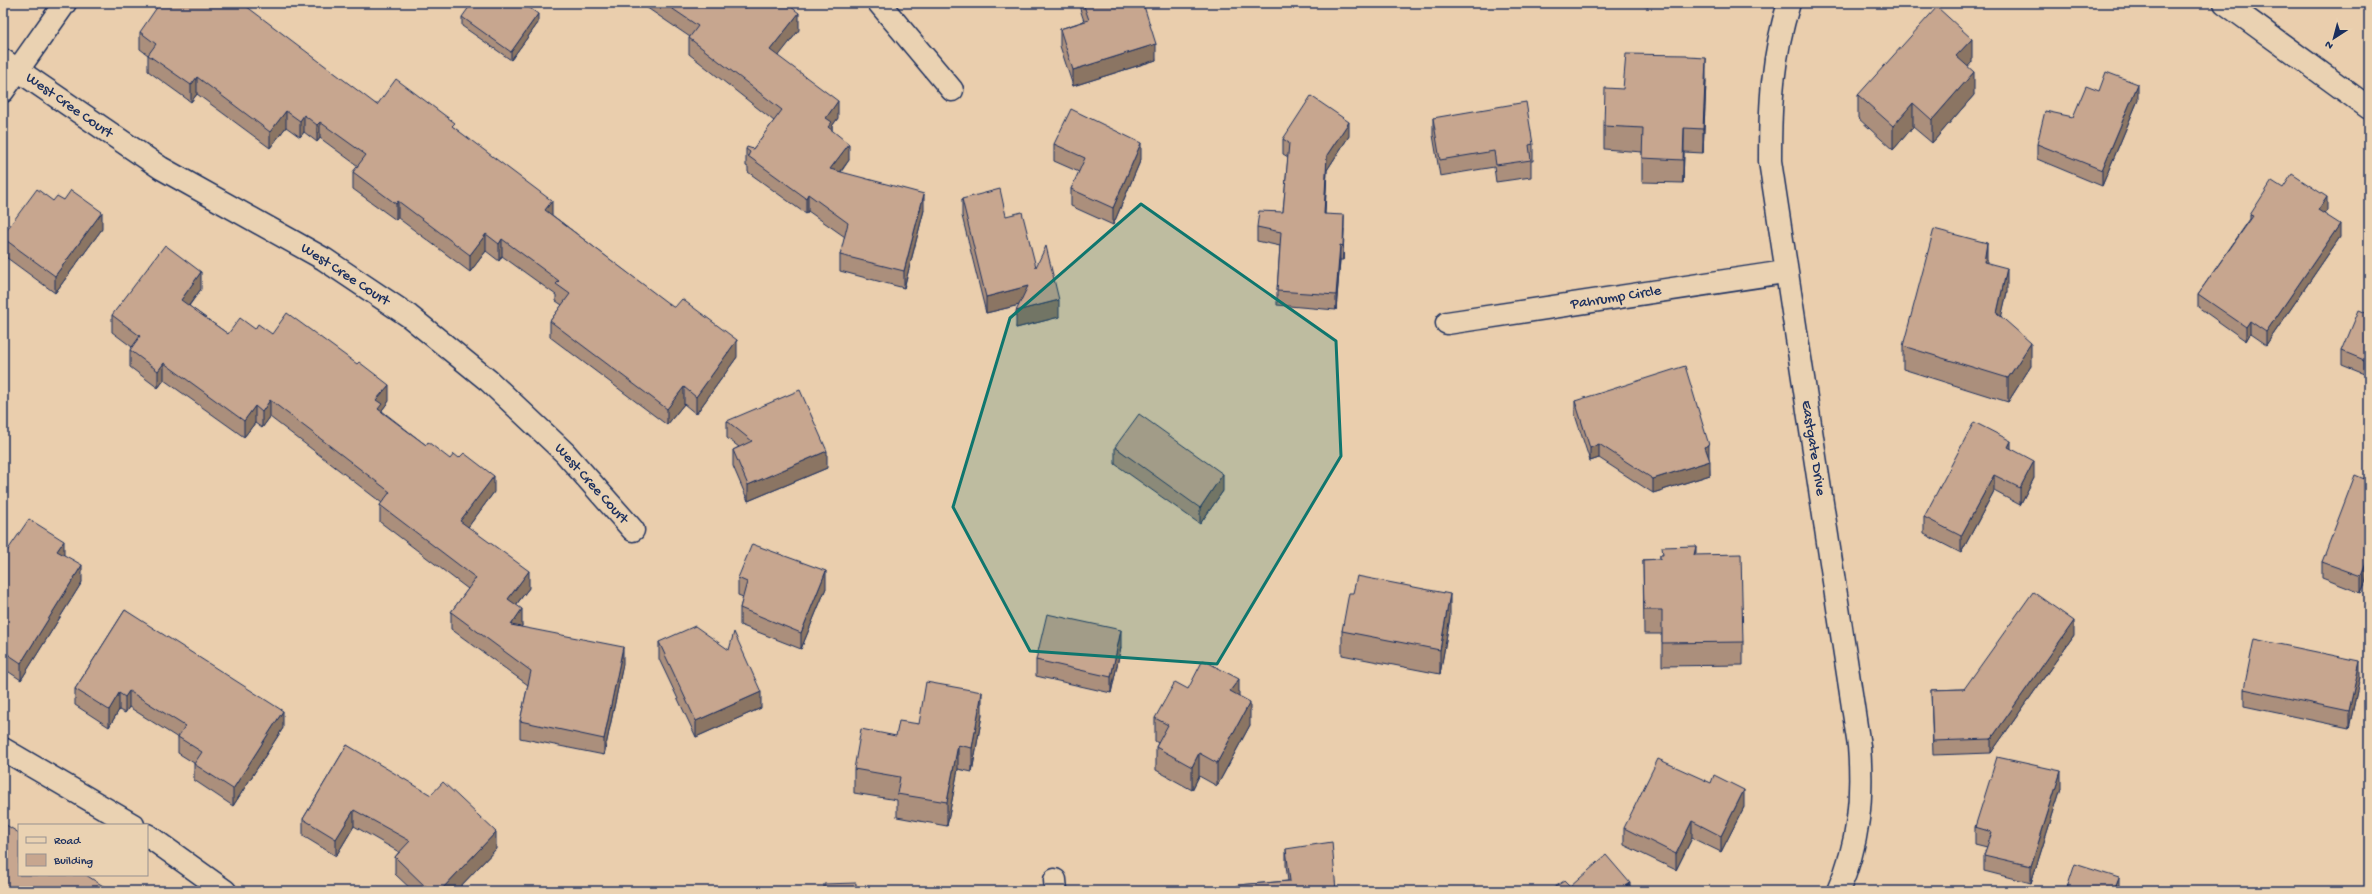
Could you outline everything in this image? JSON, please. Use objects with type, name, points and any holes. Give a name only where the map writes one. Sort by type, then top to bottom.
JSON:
[{"type":"street","points":[[3,91],[10,65],[65,3]]},
{"type":"street","points":[[879,3],[952,90]]},
{"type":"street","name":"Eastgate Drive","points":[[1789,3],[1780,31],[1770,99],[1770,161],[1785,272],[1859,746],[1862,780],[1858,827],[1847,871],[1838,891]]},
{"type":"street","points":[[2225,3],[2369,108]]},
{"type":"street","name":"West Cree Court","points":[[10,65],[161,168],[324,259],[409,316],[489,381],[565,453],[633,530]]},
{"type":"street","name":"Pahrump Circle","points":[[1447,324],[1785,272]]},
{"type":"street","points":[[3,749],[131,824]]},
{"type":"street","points":[[148,836],[225,891]]},
{"type":"highlighted area","points":[[1141,204],[1336,341],[1341,456],[1217,664],[1030,651],[953,507],[1010,318]]},
{"type":"building","points":[[160,3],[242,3],[377,105],[396,79],[455,123],[452,126],[552,201],[545,210],[673,307],[675,307],[682,299],[737,340],[696,397],[684,387],[667,409],[550,321],[570,294],[556,284],[559,281],[502,239],[499,244],[486,234],[470,255],[398,201],[396,204],[353,172],[366,155],[320,122],[317,125],[304,115],[300,121],[286,111],[270,132],[197,77],[191,85],[148,55],[156,44],[140,32]]},
{"type":"building","points":[[472,3],[523,3],[538,14],[511,52],[462,17]]},
{"type":"building","points":[[664,3],[740,3],[746,8],[749,3],[755,6],[757,3],[786,3],[799,13],[770,50],[838,101],[826,118],[832,122],[828,127],[849,144],[830,169],[924,194],[904,271],[840,255],[848,223],[808,194],[806,198],[748,156],[750,152],[746,149],[747,147],[753,149],[782,110],[689,38],[698,26]]},
{"type":"building","points":[[1083,3],[1143,3],[1156,44],[1073,70],[1060,29],[1089,20]]},
{"type":"building","points":[[1937,7],[1972,39],[1956,56],[1974,72],[1932,120],[1913,103],[1893,126],[1858,95]]},
{"type":"building","points":[[1626,54],[1687,55],[1688,57],[1706,58],[1703,129],[1684,128],[1683,160],[1642,158],[1643,128],[1604,126],[1605,88],[1623,89]]},
{"type":"building","points":[[2106,72],[2138,84],[2102,170],[2037,144],[2045,111],[2073,117],[2086,86],[2099,91]]},
{"type":"building","points":[[1311,96],[1349,122],[1327,155],[1324,214],[1344,215],[1343,246],[1340,245],[1336,295],[1277,291],[1281,232],[1257,227],[1259,211],[1283,212],[1289,143],[1283,139]]},
{"type":"building","points":[[1526,102],[1533,144],[1529,145],[1531,160],[1496,165],[1494,151],[1440,160],[1433,118]]},
{"type":"building","points":[[1071,109],[1141,143],[1113,208],[1071,189],[1085,158],[1054,144]]},
{"type":"building","points":[[2292,174],[2327,197],[2318,210],[2340,224],[2266,332],[2250,321],[2246,327],[2198,294],[2253,216],[2250,215],[2272,181],[2283,188]]},
{"type":"building","points":[[37,189],[53,201],[57,196],[64,200],[71,190],[102,212],[55,276],[3,238],[3,235]]},
{"type":"building","points":[[1000,189],[1006,216],[1022,212],[1036,267],[1046,246],[1059,300],[1016,311],[1028,286],[986,297],[962,199]]},
{"type":"building","points":[[1934,229],[1987,243],[1984,262],[2007,268],[1997,313],[2031,343],[2008,378],[1903,346]]},
{"type":"building","points":[[165,245],[201,272],[181,300],[228,334],[240,318],[255,329],[258,324],[272,334],[287,313],[357,364],[359,362],[389,385],[376,400],[382,404],[378,409],[426,445],[428,442],[450,459],[454,454],[459,458],[464,453],[494,476],[460,521],[529,571],[508,599],[522,609],[511,625],[623,647],[604,739],[520,721],[531,671],[451,612],[476,578],[380,505],[390,492],[270,400],[262,412],[255,406],[244,421],[164,363],[158,371],[130,350],[140,336],[112,315]]},
{"type":"building","points":[[2359,310],[2369,314],[2369,362],[2342,351]]},
{"type":"building","points":[[1685,366],[1709,445],[1705,447],[1710,461],[1653,479],[1599,444],[1590,448],[1575,401]]},
{"type":"building","points":[[800,390],[827,451],[748,485],[733,450],[752,441],[727,421]]},
{"type":"building","points":[[1139,414],[1223,474],[1200,508],[1115,447]]},
{"type":"building","points":[[1974,422],[2011,441],[2008,447],[2034,461],[2020,488],[1994,475],[1961,536],[1924,517]]},
{"type":"building","points":[[2355,475],[2369,481],[2369,556],[2361,576],[2322,562]]},
{"type":"building","points":[[29,519],[64,541],[57,551],[82,565],[21,663],[3,651],[3,618],[6,614],[3,612],[3,557]]},
{"type":"building","points":[[752,544],[826,571],[801,633],[740,608],[747,582],[738,578]]},
{"type":"building","points":[[1696,546],[1694,555],[1741,554],[1743,642],[1662,643],[1662,610],[1644,610],[1643,560],[1660,559],[1660,555],[1663,555],[1662,547]]},
{"type":"building","points":[[1357,576],[1450,594],[1440,650],[1342,631],[1349,593],[1353,593]]},
{"type":"building","points":[[2033,592],[2074,621],[1991,739],[1933,741],[1931,690],[1964,689]]},
{"type":"building","points":[[125,610],[283,711],[233,789],[194,764],[202,752],[178,737],[185,726],[129,691],[125,697],[119,693],[109,710],[75,689]]},
{"type":"building","points":[[1047,614],[1121,630],[1111,677],[1036,660]]},
{"type":"building","points":[[695,626],[729,650],[734,632],[761,692],[696,721],[659,642]]},
{"type":"building","points":[[2254,639],[2360,661],[2349,711],[2244,689]]},
{"type":"building","points":[[1203,660],[1239,679],[1230,691],[1250,702],[1217,763],[1199,753],[1192,767],[1156,747],[1168,725],[1155,718],[1175,682],[1188,689]]},
{"type":"building","points":[[926,682],[982,692],[972,748],[958,745],[947,802],[897,794],[900,777],[854,769],[861,729],[896,736],[899,721],[919,724]]},
{"type":"building","points":[[347,745],[431,795],[443,782],[496,832],[440,891],[430,891],[395,857],[410,841],[354,810],[336,839],[303,819]]},
{"type":"building","points":[[1997,757],[2061,771],[2031,866],[1984,855],[1992,832],[1975,827]]},
{"type":"building","points":[[1658,759],[1711,783],[1714,775],[1744,790],[1721,836],[1692,821],[1676,854],[1624,828]]},
{"type":"building","points":[[3,823],[18,832],[18,876],[88,876],[111,891],[3,891]]},
{"type":"building","points":[[1332,842],[1336,891],[1238,891],[1238,885],[1290,881],[1286,849]]},
{"type":"building","points":[[1606,855],[1630,883],[1620,891],[1549,891],[1564,881],[1570,887]]},
{"type":"building","points":[[2075,864],[2119,878],[2114,891],[2066,891]]},
{"type":"building","points":[[856,883],[856,891],[824,891],[824,884]]}]
